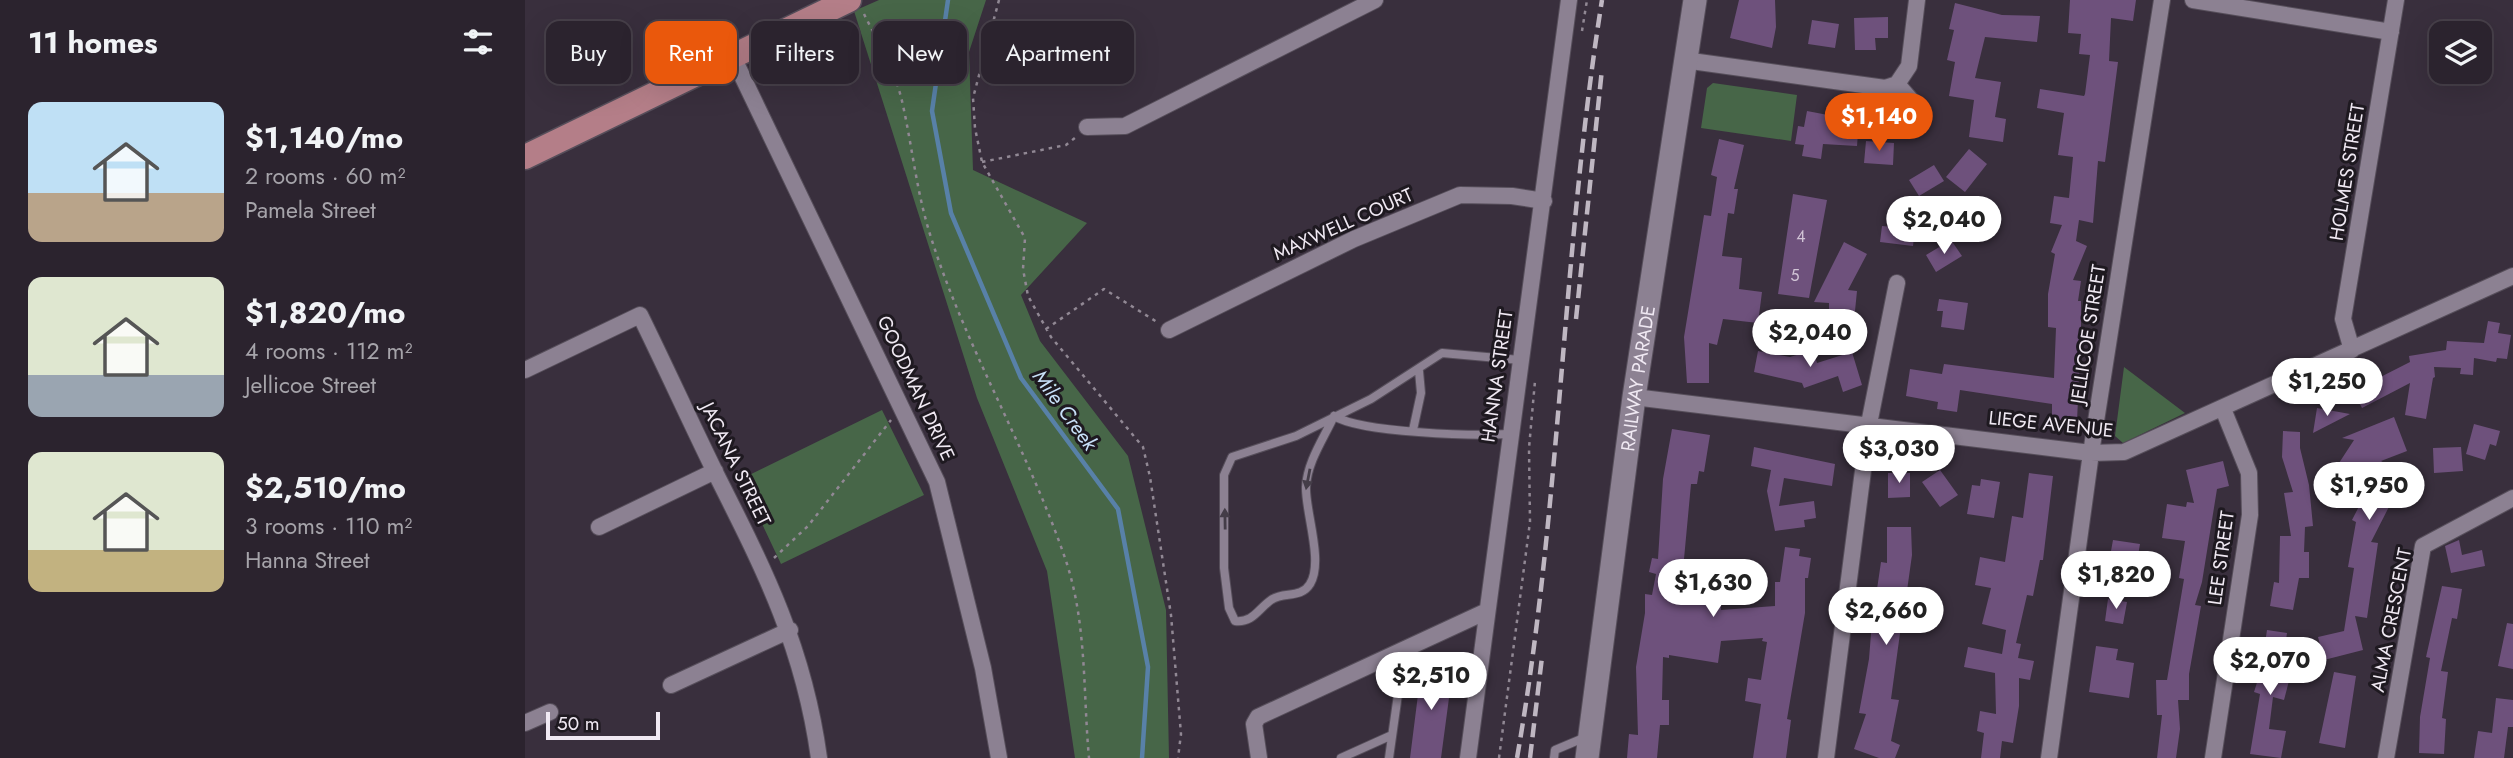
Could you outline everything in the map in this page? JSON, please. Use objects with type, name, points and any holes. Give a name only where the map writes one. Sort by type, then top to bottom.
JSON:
[{"type":"main road","name":"RAILWAY PARADE","points":[[1587,758],[1634,397],[1695,0]]},
{"type":"main road","points":[[737,55],[849,4]]},
{"type":"main road","points":[[525,157],[677,84]]},
{"type":"street","points":[[1087,127],[1125,126],[1375,0]]},
{"type":"street","name":"HANNA STREET","points":[[1468,758],[1509,434],[1544,201],[1569,0]]},
{"type":"street","points":[[1684,60],[1885,88],[1897,85],[1909,66],[1917,0]]},
{"type":"street","name":"JELLICOE STREET","points":[[2049,758],[2091,453],[2162,0]]},
{"type":"street","points":[[2193,0],[2391,32]]},
{"type":"street","name":"HOLMES STREET","points":[[2352,350],[2343,319],[2396,0]]},
{"type":"street","name":"GOODMAN DRIVE","points":[[737,65],[937,482],[983,668],[999,758]]},
{"type":"street","points":[[1897,85],[1917,107]]},
{"type":"street","name":"MAXWELL COURT","points":[[1169,330],[1354,239],[1460,195],[1513,196],[1544,201]]},
{"type":"street","name":"LIEGE AVENUE","points":[[1634,397],[2091,453],[2124,452],[2513,276]]},
{"type":"street","points":[[1826,758],[1869,424],[1897,283]]},
{"type":"street","name":"JACANA STREET","points":[[525,370],[640,315],[762,565],[790,630],[813,713],[819,758]]},
{"type":"street","name":"LEE STREET","points":[[2213,758],[2249,515],[2249,473],[2223,409]]},
{"type":"street","points":[[599,527],[715,471]]},
{"type":"street","name":"ALMA CRESCENT","points":[[2386,758],[2423,546],[2513,498]]},
{"type":"street","points":[[1259,758],[1254,724],[1265,712],[1487,611]]},
{"type":"street","points":[[671,685],[790,630]]},
{"type":"street","points":[[525,723],[550,712]]},
{"type":"lane","points":[[1334,416],[1306,484],[1313,557],[1310,584],[1298,593],[1272,599],[1252,618],[1235,621],[1231,615],[1225,579],[1223,481],[1227,464],[1239,454],[1296,436],[1334,416],[1378,396],[1446,352],[1520,360]]},
{"type":"lane","points":[[1413,430],[1421,393],[1419,371]]},
{"type":"lane","points":[[1334,416],[1357,425],[1467,436],[1509,434]]},
{"type":"lane","points":[[1389,758],[1401,673],[1399,652]]},
{"type":"lane","points":[[1341,758],[1392,735]]},
{"type":"lane","points":[[1554,758],[1555,750],[1590,735]]},
{"type":"path","points":[[999,0],[973,98],[975,128],[982,162],[1025,238],[1023,269],[1028,296],[1047,329],[1143,447],[1171,615],[1181,734],[1178,758]]},
{"type":"path","points":[[1581,36],[1587,0]]},
{"type":"path","points":[[849,4],[884,53],[902,100],[910,154],[929,231],[957,310],[1036,485],[1067,565],[1080,622],[1089,758]]},
{"type":"path","points":[[982,162],[1066,145],[1087,127]]},
{"type":"path","points":[[1047,329],[1104,289],[1169,330]]},
{"type":"path","points":[[1499,758],[1530,522],[1529,448],[1536,370]]},
{"type":"path","points":[[762,565],[781,555],[808,526],[902,407]]},
{"type":"green space","points":[[879,0],[986,0],[969,52],[973,170],[1087,223],[1021,295],[1040,341],[1128,456],[1166,610],[1169,758],[1075,758],[1047,571],[977,398],[877,84],[967,84],[967,21],[873,21],[873,71],[854,11]]},
{"type":"green space","points":[[1713,83],[1797,95],[1791,141],[1701,128],[1707,88]]},
{"type":"green space","points":[[2124,367],[2185,413],[2123,443],[2115,436]]},
{"type":"green space","points":[[882,410],[924,495],[781,564],[741,479]]},
{"type":"building","points":[[1739,0],[1775,0],[1776,27],[1772,48],[1730,38]]},
{"type":"building","points":[[2070,0],[2136,0],[2133,21],[2111,18],[2109,61],[2118,62],[2105,162],[2098,161],[2093,223],[2079,220],[2076,241],[2087,246],[2073,280],[2081,281],[2078,301],[2081,301],[2081,336],[2077,421],[2052,420],[2052,404],[1960,390],[1957,412],[1937,409],[1938,402],[1906,396],[1910,369],[1942,374],[1944,364],[2054,378],[2056,328],[2048,327],[2048,294],[2055,254],[2051,252],[2062,225],[2050,223],[2054,196],[2069,198],[2073,157],[2058,155],[2064,113],[2037,108],[2040,89],[2085,94],[2090,55],[2079,54],[2081,34],[2068,33]]},
{"type":"building","points":[[1955,3],[2002,15],[2040,16],[2037,42],[1985,37],[1975,78],[2001,82],[1995,117],[2006,119],[2003,142],[1969,137],[1974,100],[1949,96],[1955,62],[1947,60],[1954,30],[1949,29]]},
{"type":"building","points":[[1888,17],[1888,38],[1875,38],[1876,50],[1855,50],[1854,18]]},
{"type":"building","points":[[1812,20],[1839,24],[1835,48],[1808,44]]},
{"type":"building","points":[[1807,111],[1828,115],[1827,119],[1859,121],[1857,146],[1823,144],[1821,159],[1802,156],[1804,145],[1795,144],[1798,126],[1804,127]]},
{"type":"building","points":[[1719,139],[1744,145],[1734,189],[1738,189],[1734,214],[1728,213],[1722,256],[1742,258],[1739,289],[1762,292],[1758,323],[1723,319],[1717,345],[1709,343],[1709,383],[1687,383],[1684,337],[1704,215],[1711,216],[1717,177],[1711,175]]},
{"type":"building","points":[[1866,141],[1894,143],[1893,165],[1864,163]]},
{"type":"building","points":[[1969,149],[1987,164],[1965,192],[1946,177]]},
{"type":"building","points":[[1934,165],[1944,181],[1919,196],[1909,180]]},
{"type":"building","points":[[1793,194],[1827,200],[1809,298],[1778,294]]},
{"type":"building","points":[[1882,226],[1915,229],[1913,246],[1880,242]]},
{"type":"building","points":[[1951,240],[1962,256],[1936,272],[1926,255]]},
{"type":"building","points":[[1844,242],[1867,254],[1848,290],[1857,291],[1855,311],[1829,309],[1829,303],[1814,302]]},
{"type":"building","points":[[1939,299],[1968,303],[1964,330],[1941,327],[1943,311],[1937,311]]},
{"type":"building","points":[[2488,321],[2500,323],[2498,333],[2511,335],[2507,359],[2497,358],[2496,362],[2474,358],[2473,375],[2460,374],[2461,368],[2434,367],[2435,377],[2426,419],[2405,415],[2410,383],[2362,408],[2353,391],[2410,362],[2409,356],[2446,350],[2447,341],[2484,343]]},
{"type":"building","points":[[1813,350],[1817,363],[1852,352],[1862,385],[1843,392],[1838,376],[1804,388],[1802,383],[1754,372],[1758,351],[1790,357]]},
{"type":"building","points":[[2317,408],[2350,414],[2313,433]]},
{"type":"building","points":[[2394,417],[2407,451],[2381,461],[2422,486],[2411,505],[2395,495],[2371,542],[2378,543],[2367,618],[2355,616],[2363,650],[2324,660],[2318,637],[2344,631],[2354,568],[2348,567],[2356,522],[2352,520],[2371,483],[2339,463],[2354,440],[2342,438]]},
{"type":"building","points":[[2474,424],[2500,431],[2496,446],[2490,444],[2485,460],[2466,454]]},
{"type":"building","points":[[1672,429],[1710,435],[1704,472],[1699,471],[1697,484],[1691,484],[1684,559],[1676,600],[1721,602],[1721,610],[1775,606],[1775,582],[1780,582],[1785,547],[1800,549],[1799,556],[1811,558],[1808,578],[1805,578],[1805,613],[1787,719],[1791,720],[1786,758],[1753,758],[1761,704],[1745,701],[1748,678],[1761,680],[1767,642],[1762,641],[1763,638],[1721,641],[1718,663],[1669,655],[1669,658],[1663,657],[1662,700],[1669,700],[1669,725],[1660,725],[1657,758],[1627,758],[1629,734],[1638,735],[1636,667],[1645,613],[1645,594],[1652,595],[1656,574],[1649,572],[1652,558],[1658,559],[1663,479]]},
{"type":"building","points":[[2283,431],[2300,432],[2300,448],[2309,485],[2313,526],[2305,527],[2304,552],[2309,552],[2309,578],[2299,578],[2293,610],[2270,606],[2274,582],[2279,583],[2280,536],[2291,536],[2284,493],[2293,492],[2282,457]]},
{"type":"building","points":[[1754,447],[1835,464],[1832,486],[1784,478],[1779,506],[1814,501],[1816,518],[1804,520],[1805,527],[1775,531],[1767,491],[1771,470],[1751,466]]},
{"type":"building","points":[[2461,447],[2463,471],[2434,473],[2433,448]]},
{"type":"building","points":[[2223,461],[2229,486],[2217,489],[2202,582],[2195,605],[2201,606],[2189,674],[2189,700],[2178,700],[2180,729],[2176,758],[2157,758],[2162,715],[2157,715],[2156,680],[2167,680],[2184,579],[2179,578],[2185,541],[2162,538],[2167,504],[2186,507],[2187,502],[2194,503],[2186,470]]},
{"type":"building","points":[[1940,470],[1958,495],[1940,507],[1922,482]]},
{"type":"building","points":[[1888,473],[1910,473],[1910,497],[1888,498]]},
{"type":"building","points":[[2029,473],[2053,476],[2043,560],[2040,560],[2033,596],[2027,595],[2016,643],[2021,644],[2018,658],[2034,661],[2030,680],[2019,678],[2019,706],[2013,743],[2002,741],[2000,758],[1981,758],[1984,733],[1977,731],[1980,711],[1996,714],[1995,673],[1964,667],[1968,647],[2002,654],[2006,630],[1982,624],[1991,588],[1975,585],[1980,557],[2005,562],[2012,516],[2023,518]]},
{"type":"building","points":[[1981,479],[2000,482],[1994,518],[1967,514],[1972,485],[1980,486]]},
{"type":"building","points":[[1887,527],[1911,527],[1912,555],[1904,612],[1919,613],[1918,627],[1901,626],[1891,699],[1899,700],[1891,741],[1900,745],[1895,758],[1879,758],[1854,749],[1866,714],[1859,713],[1869,659],[1874,596],[1881,562],[1887,563]]},
{"type":"building","points":[[2113,540],[2140,544],[2136,567],[2109,562]]},
{"type":"building","points":[[2459,540],[2462,555],[2482,550],[2485,566],[2451,573],[2445,546]]},
{"type":"building","points":[[2442,586],[2462,589],[2457,619],[2452,618],[2441,671],[2448,672],[2442,718],[2446,719],[2444,754],[2419,753],[2420,717],[2430,658],[2426,657]]},
{"type":"building","points":[[2108,599],[2127,602],[2123,624],[2105,621]]},
{"type":"building","points":[[2507,623],[2513,624],[2513,669],[2498,666]]},
{"type":"building","points":[[2267,630],[2287,633],[2281,674],[2290,677],[2284,700],[2273,697],[2269,729],[2286,731],[2281,758],[2250,754],[2260,694],[2254,692],[2261,670]]},
{"type":"building","points":[[2096,646],[2118,649],[2116,660],[2134,663],[2129,698],[2089,692]]},
{"type":"building","points":[[1422,663],[1453,668],[1441,758],[1410,758]]},
{"type":"building","points":[[2334,672],[2356,676],[2345,748],[2319,743]]},
{"type":"building","points":[[2496,698],[2513,700],[2513,727],[2508,727],[2504,758],[2474,758],[2478,731],[2492,733]]},
{"type":"waterway","name":"Mile Creek","points":[[948,0],[932,111],[951,213],[1021,378],[1118,509],[1148,667],[1142,758]]},
{"type":"railway","points":[[1517,758],[1543,569],[1578,189],[1602,0]]},
{"type":"railway","points":[[1576,319],[1602,69]]},
{"type":"railway","points":[[1530,758],[1542,657]]}]
